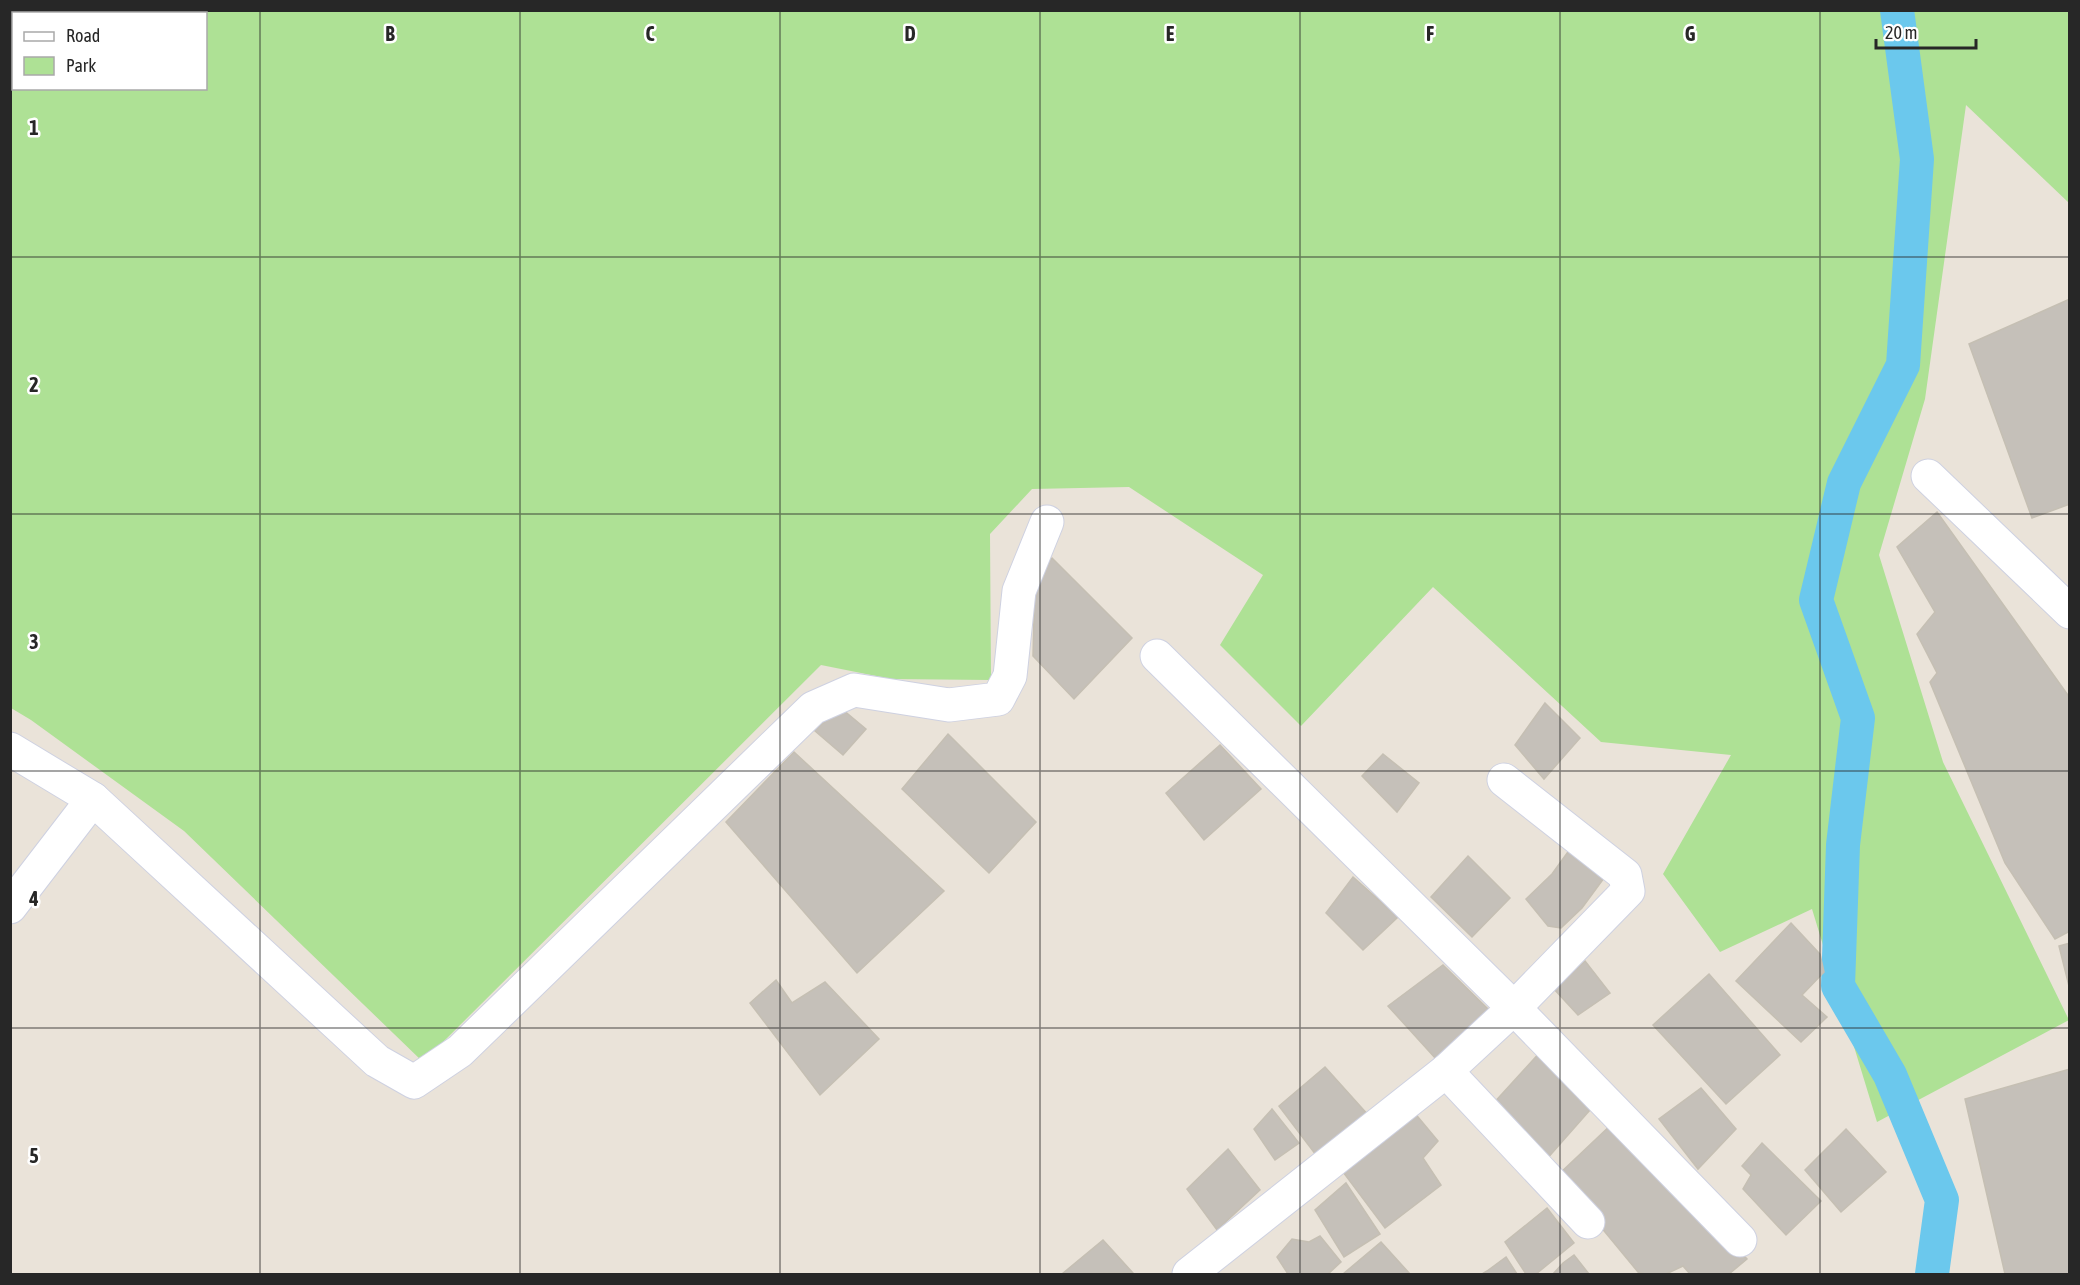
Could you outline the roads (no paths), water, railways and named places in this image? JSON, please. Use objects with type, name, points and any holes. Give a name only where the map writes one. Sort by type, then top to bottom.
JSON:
[{"type":"street","points":[[1928,476],[2070,612]]},
{"type":"street","points":[[10,749],[93,799],[377,1061],[414,1083],[460,1051],[813,708],[854,690],[949,705],[998,699],[1010,676],[1019,591],[1047,522]]},
{"type":"street","points":[[1157,656],[1514,1008],[1740,1240]]},
{"type":"street","points":[[1189,1275],[1446,1071],[1514,1008],[1628,891],[1625,875],[1504,780]]},
{"type":"street","points":[[10,907],[93,799]]},
{"type":"street","points":[[1446,1071],[1588,1221]]},
{"type":"waterway","points":[[1897,10],[1917,159],[1903,365],[1844,483],[1816,600],[1858,718],[1843,845],[1838,986],[1890,1075],[1942,1200],[1932,1274]]}]
